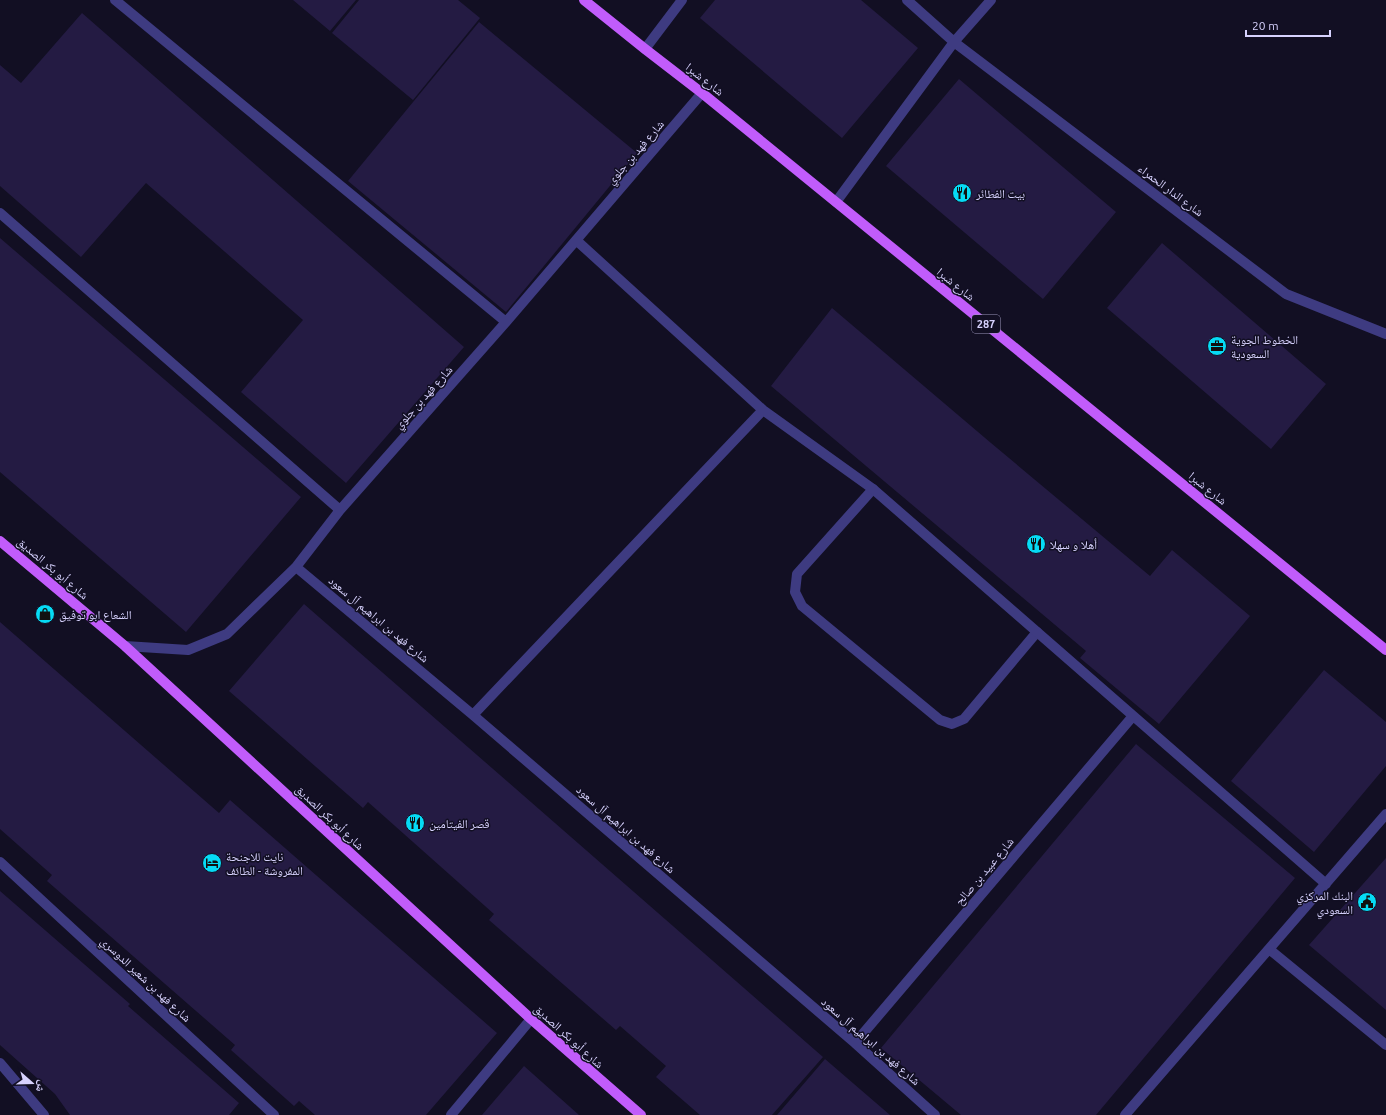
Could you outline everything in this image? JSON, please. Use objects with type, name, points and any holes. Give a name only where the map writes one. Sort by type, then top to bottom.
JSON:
[{"type":"main road","name":"شارع شبرا","points":[[584,0],[702,93],[1386,650]]},
{"type":"main road","name":"شارع أبو بكر الصديق","points":[[0,541],[125,646],[531,1019],[641,1115]]},
{"type":"street","points":[[115,0],[506,322]]},
{"type":"street","points":[[645,49],[682,0]]},
{"type":"street","name":"شارع الدار الحمراء","points":[[907,0],[954,42],[1286,294],[1386,334]]},
{"type":"street","points":[[836,202],[954,42],[991,0]]},
{"type":"street","name":"شارع فهد بن جلوي","points":[[125,646],[188,650],[227,634],[296,567],[340,510],[506,322],[702,93]]},
{"type":"street","points":[[0,213],[340,510]]},
{"type":"street","points":[[576,240],[763,410],[873,489],[1326,884]]},
{"type":"street","points":[[473,715],[763,410]]},
{"type":"street","points":[[873,489],[797,574],[795,592],[802,606],[940,720],[952,724],[964,719],[1037,632]]},
{"type":"street","name":"شارع فهد بن ابراهيم آل سعود","points":[[296,567],[473,715],[855,1043],[935,1115]]},
{"type":"street","name":"شارع عبيد بن صالح","points":[[855,1043],[1133,716]]},
{"type":"street","points":[[1125,1115],[1386,814]]},
{"type":"street","name":"شارع فهد بن شعير الدوسري","points":[[0,862],[274,1115]]},
{"type":"street","points":[[1269,949],[1386,1045]]},
{"type":"street","points":[[451,1115],[531,1019]]},
{"type":"street","points":[[0,1063],[44,1115]]},
{"type":"building","points":[[293,0],[356,0],[330,31]]},
{"type":"building","points":[[359,0],[458,0],[480,18],[413,100],[332,33]]},
{"type":"building","points":[[715,0],[861,0],[918,48],[842,138],[700,18]]},
{"type":"building","points":[[82,13],[464,347],[346,483],[241,392],[303,320],[146,183],[81,257],[0,186],[0,65],[21,83]]},
{"type":"building","points":[[479,22],[637,153],[506,312],[348,181]]},
{"type":"building","points":[[959,79],[1116,212],[1043,299],[886,166]]},
{"type":"building","points":[[0,238],[301,497],[186,632],[0,472]]},
{"type":"building","name":"الخطوط الجوية السعودية","points":[[1162,243],[1326,384],[1271,449],[1107,308]]},
{"type":"building","points":[[832,308],[1150,576],[1172,550],[1250,616],[1159,724],[1080,658],[1086,651],[771,386]]},
{"type":"building","points":[[304,604],[823,1057],[772,1115],[700,1115],[656,1077],[666,1066],[620,1026],[616,1030],[489,920],[494,914],[368,802],[363,808],[229,691]]},
{"type":"building","points":[[0,622],[219,813],[230,800],[497,1033],[426,1115],[315,1115],[299,1101],[294,1106],[231,1050],[235,1045],[47,881],[52,875],[0,829]]},
{"type":"building","points":[[1324,670],[1386,722],[1386,766],[1314,852],[1231,781]]},
{"type":"building","points":[[1136,744],[1295,878],[1096,1115],[961,1115],[881,1048]]},
{"type":"building","name":"البنك المركزي السعودي","points":[[1386,858],[1386,1010],[1309,945]]},
{"type":"building","points":[[0,891],[130,1004],[128,1006],[239,1103],[229,1115],[70,1115],[55,1094],[0,1045]]},
{"type":"building","points":[[825,1059],[890,1115],[777,1115]]},
{"type":"building","points":[[524,1066],[579,1115],[482,1115]]},
{"type":"place","name":"بيت الفطائر","points":[[962,193]]},
{"type":"place","name":"الخطوط الجوية السعودية","points":[[1217,346]]},
{"type":"place","name":"أهلا و سهلا","points":[[1036,544]]},
{"type":"place","name":"الشعاع ابو توفيق","points":[[45,614]]},
{"type":"place","name":"قصر الفيتامين","points":[[415,823]]},
{"type":"place","name":"نايت للاجنحة المفروشة - الطائف","points":[[212,863]]},
{"type":"place","name":"البنك المركزي السعودي","points":[[1367,902]]}]
